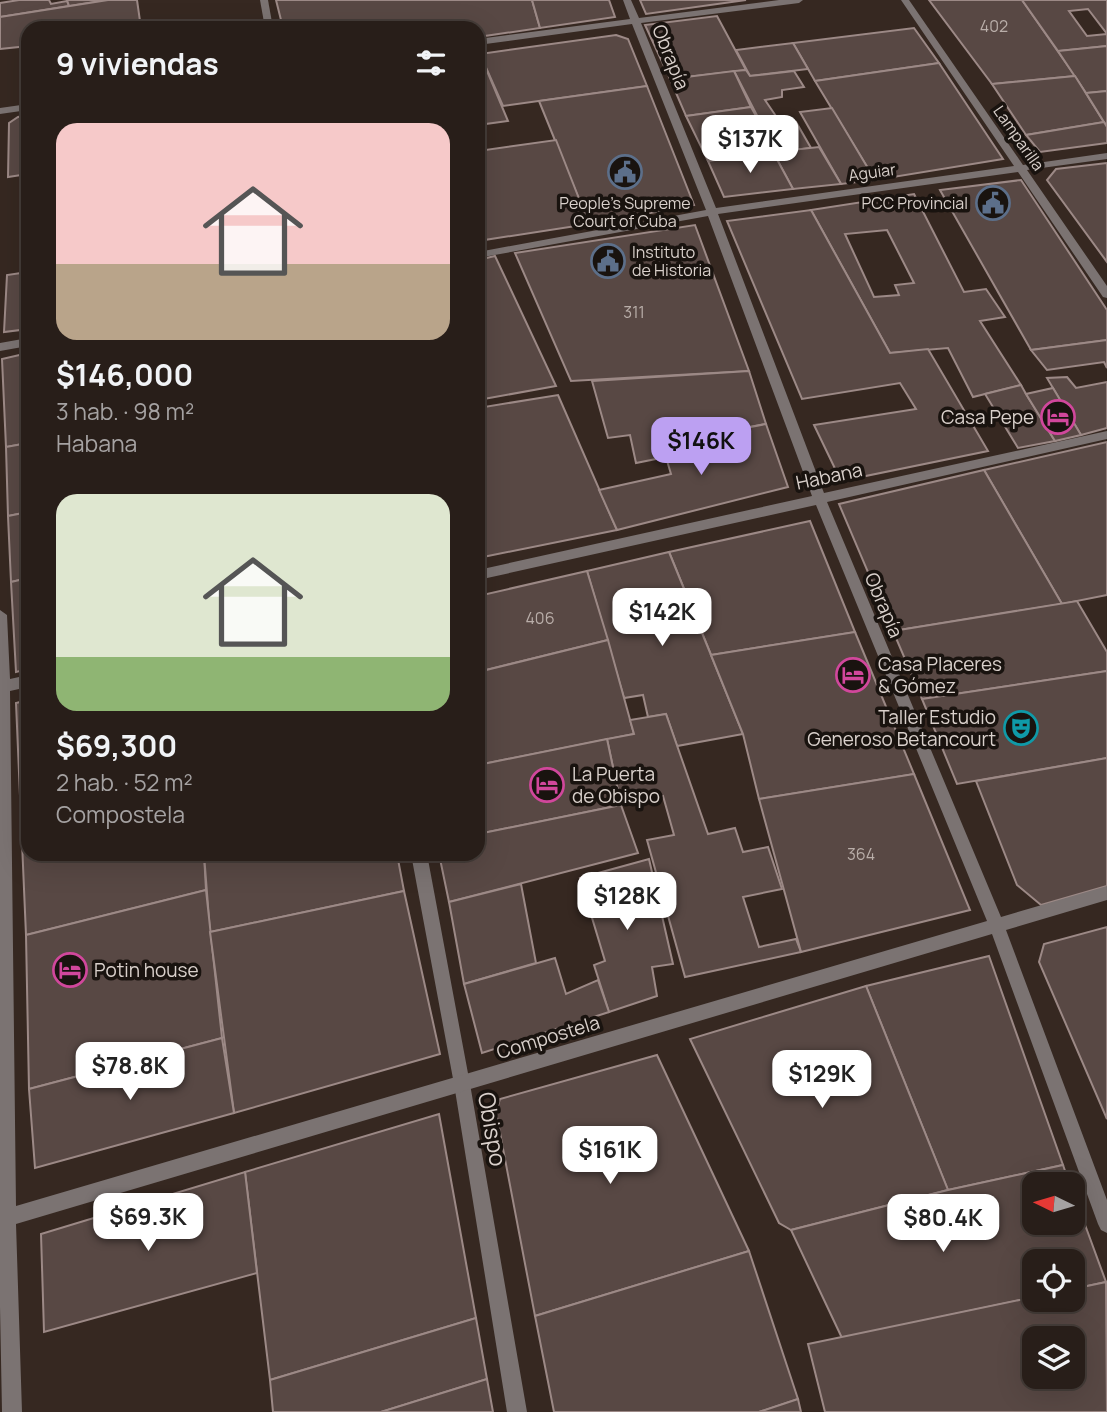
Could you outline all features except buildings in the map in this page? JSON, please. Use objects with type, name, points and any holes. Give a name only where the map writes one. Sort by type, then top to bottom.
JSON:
[{"type":"street","points":[[264,0],[268,21]]},
{"type":"street","name":"Obrapía","points":[[627,0],[712,212],[819,497],[996,924],[1107,1224]]},
{"type":"street","points":[[485,41],[799,0]]},
{"type":"street","name":"Lamparilla","points":[[905,0],[1107,294]]},
{"type":"street","points":[[0,111],[21,108]]},
{"type":"street","name":"Aguiar","points":[[485,254],[712,212],[1107,156]]},
{"type":"street","points":[[0,347],[21,343]]},
{"type":"street","name":"Habana","points":[[485,573],[1107,435]]},
{"type":"street","points":[[0,615],[3,1219],[12,1412]]},
{"type":"street","points":[[2,687],[21,683]]},
{"type":"street","name":"Obispo","points":[[420,861],[462,1084],[517,1412]]},
{"type":"street","name":"Compostela","points":[[3,1219],[1107,893]]},
{"type":"place","name":"People's Supreme Court of Cuba","points":[[625,172]]},
{"type":"place","name":"PCC Provincial","points":[[993,203]]},
{"type":"place","name":"Instituto de Historia","points":[[608,261]]},
{"type":"place","name":"Casa Pepe","points":[[1058,417]]},
{"type":"place","name":"Casa Placeres & Gómez","points":[[853,675]]},
{"type":"place","name":"Taller Estudio Generoso Betancourt","points":[[1021,728]]},
{"type":"place","name":"La Puerta de Obispo","points":[[547,785]]},
{"type":"place","name":"Potin house","points":[[70,970]]}]
